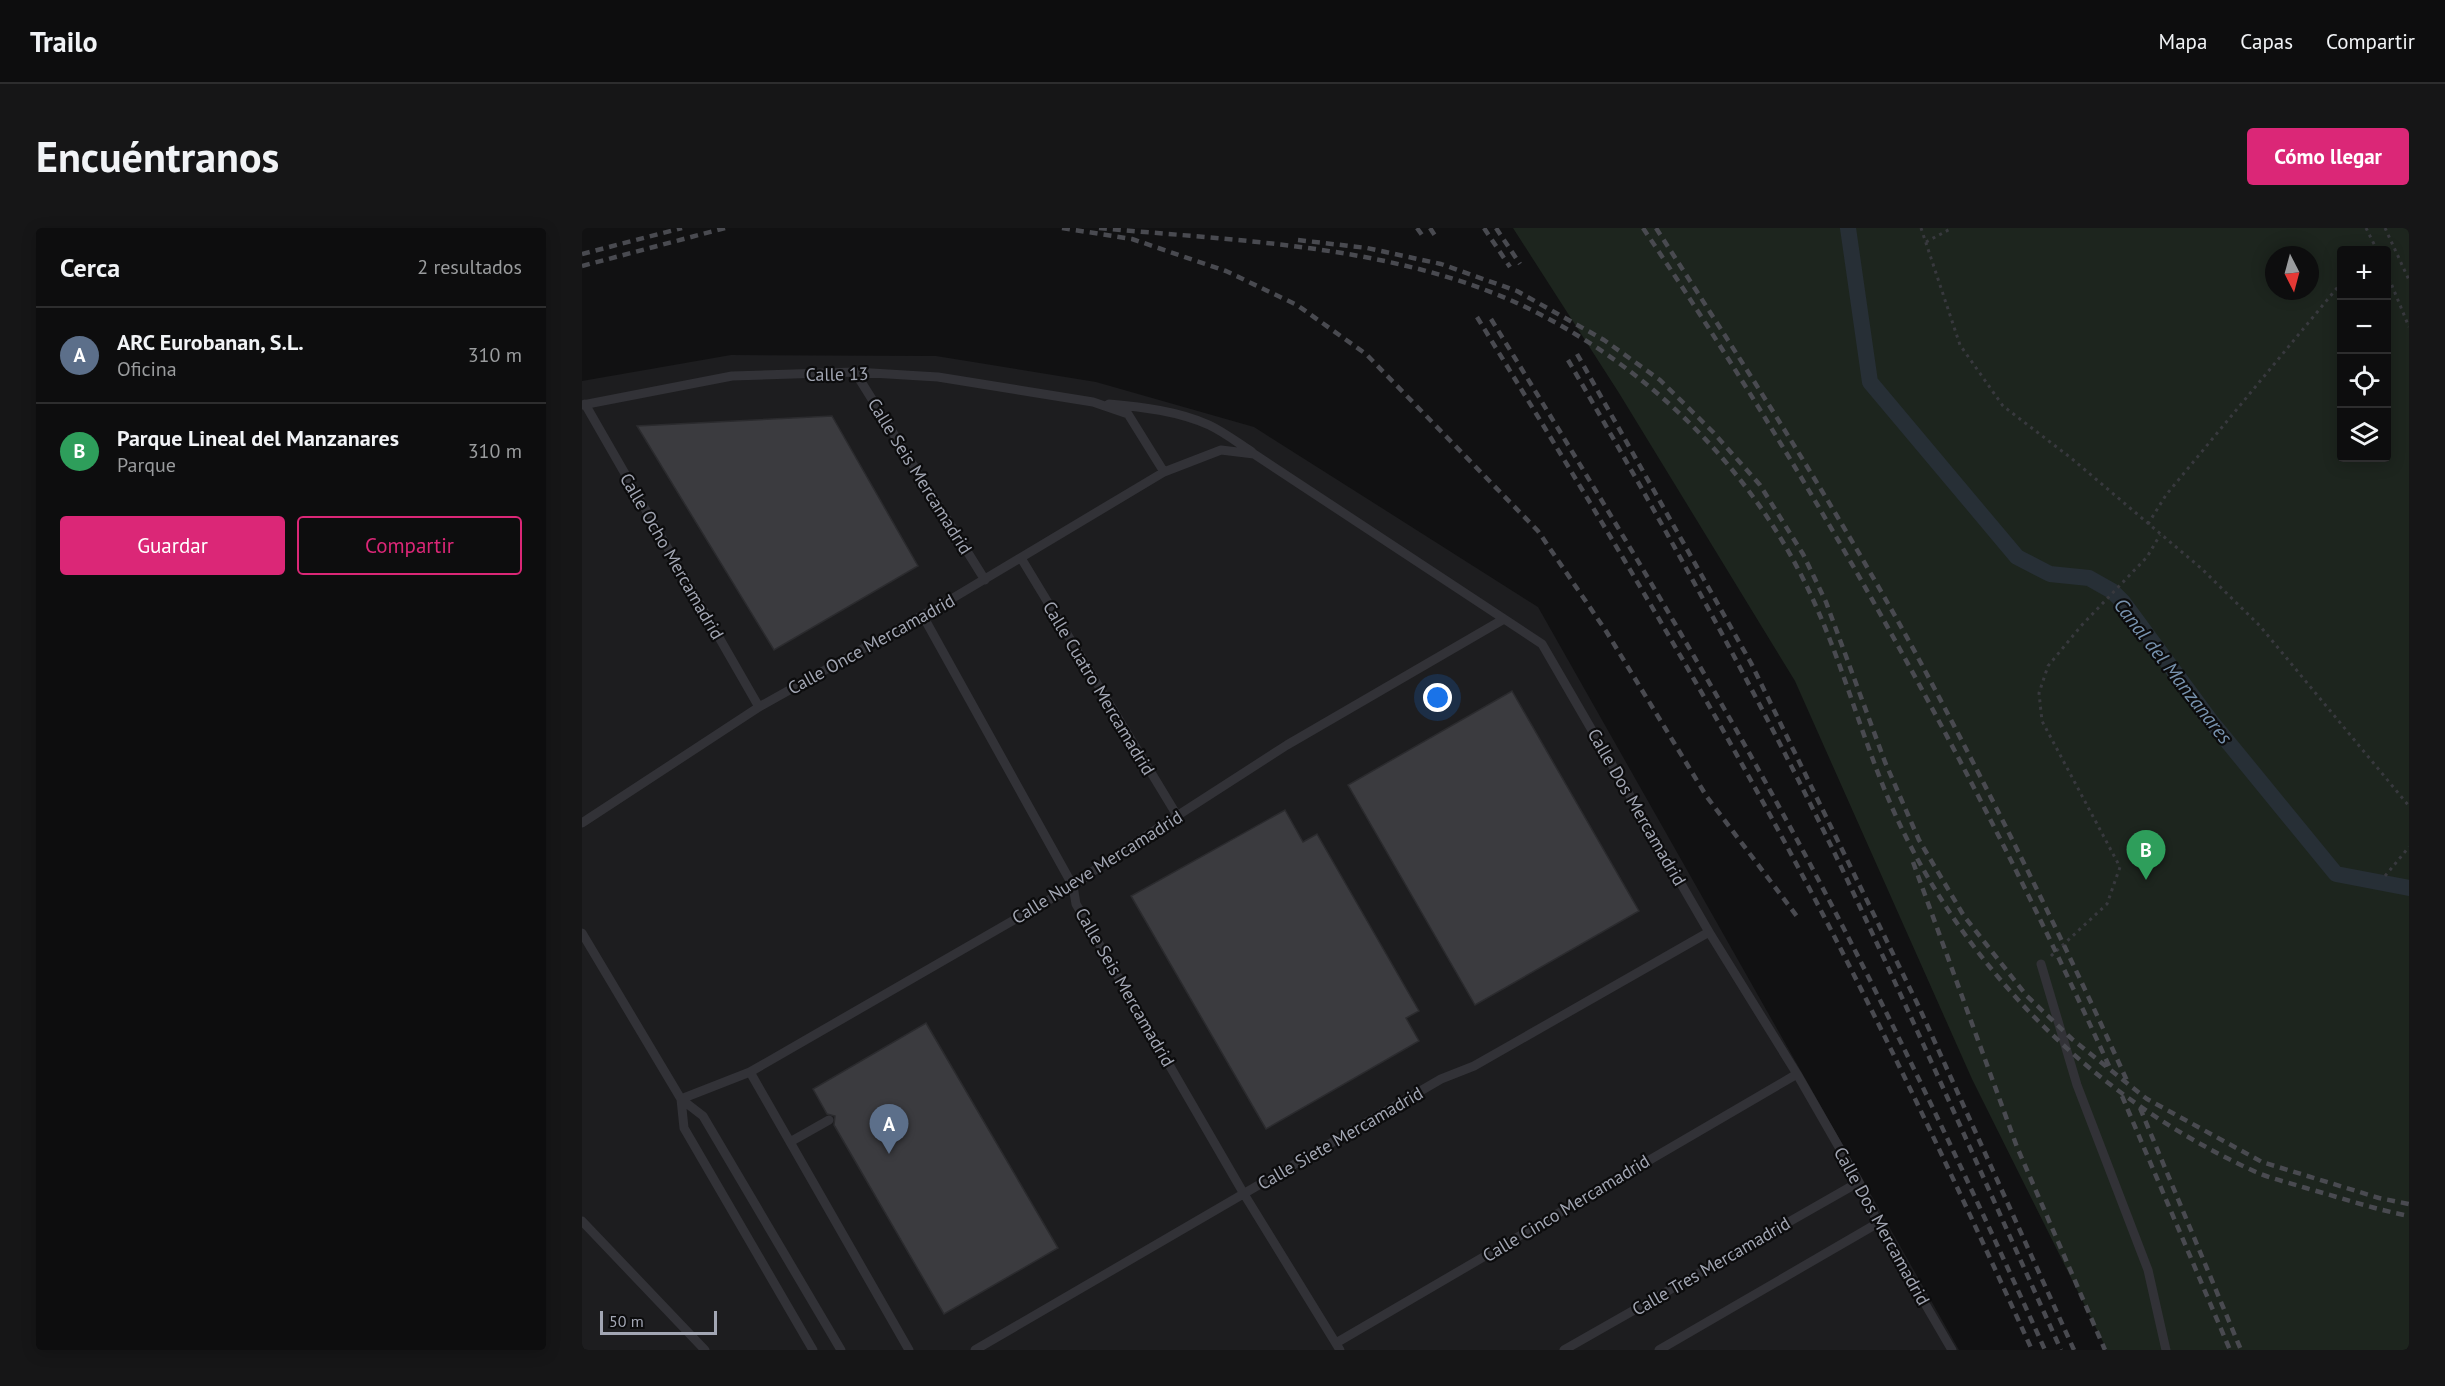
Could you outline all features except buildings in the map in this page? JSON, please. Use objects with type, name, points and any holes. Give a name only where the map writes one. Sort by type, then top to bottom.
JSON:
[{"type":"lane","name":"Calle 13","points":[[584,404],[732,376],[855,372],[938,377],[1093,402],[1139,407],[1186,417],[1210,426],[1254,454]]},
{"type":"lane","name":"Calle Seis Mercamadrid","points":[[855,372],[985,580]]},
{"type":"lane","name":"Calle 13","points":[[1093,402],[1128,414],[1164,472]]},
{"type":"lane","name":"Calle Ocho Mercamadrid","points":[[584,404],[759,707]]},
{"type":"lane","name":"Calle Dos Mercamadrid","points":[[1164,472],[1221,450],[1254,454],[1542,644],[1709,932],[1797,1074],[1858,1182],[1878,1223],[1952,1350]]},
{"type":"lane","name":"Calle Once Mercamadrid","points":[[582,823],[759,707],[923,616],[1164,472]]},
{"type":"lane","name":"Calle Cuatro Mercamadrid","points":[[1021,558],[1178,817]]},
{"type":"lane","name":"Calle Seis Mercamadrid","points":[[923,616],[1073,886],[1076,904],[1244,1194],[1338,1347]]},
{"type":"lane","name":"Calle Nueve Mercamadrid","points":[[681,1099],[750,1072],[1073,886],[1107,861],[1287,745],[1504,619]]},
{"type":"lane","name":"Calle Siete Mercamadrid","points":[[975,1350],[1441,1078],[1474,1066],[1709,932]]},
{"type":"lane","points":[[582,933],[681,1099],[703,1116],[841,1350]]},
{"type":"lane","points":[[2041,964],[2077,1085],[2148,1270],[2166,1350]]},
{"type":"lane","points":[[750,1072],[909,1350]]},
{"type":"lane","name":"Calle Cinco Mercamadrid","points":[[1338,1347],[1797,1074]]},
{"type":"lane","points":[[681,1099],[684,1128],[813,1350]]},
{"type":"lane","points":[[790,1142],[829,1120]]},
{"type":"lane","name":"Calle Tres Mercamadrid","points":[[1564,1350],[1858,1182]]},
{"type":"lane","points":[[582,1221],[705,1350]]},
{"type":"lane","points":[[1659,1350],[1878,1223]]},
{"type":"path","points":[[1921,228],[1960,345],[2003,406],[2071,458],[2202,568],[2260,626],[2409,806]]},
{"type":"path","points":[[1926,242],[1952,228]]},
{"type":"path","points":[[2366,228],[2374,246]]},
{"type":"path","points":[[2385,228],[2409,280]]},
{"type":"path","points":[[2391,282],[2409,327]]},
{"type":"path","points":[[2148,524],[2166,495],[2337,288]]},
{"type":"path","points":[[2041,964],[2107,904],[2120,867],[2042,721],[2039,693],[2048,666],[2147,557],[2160,535]]},
{"type":"path","points":[[2385,876],[2409,847]]},
{"type":"shaded area","points":[[1513,228],[2409,228],[2409,1350],[2107,1350],[1972,1079],[1795,681],[1619,393]]},
{"type":"shaded area","points":[[731,355],[936,356],[1096,382],[1254,427],[1538,607],[1959,1350],[582,1350],[582,381]]},
{"type":"waterway","name":"Canal del Manzanares","points":[[1848,228],[1870,382],[2017,557],[2050,574],[2089,578],[2112,591],[2123,602],[2210,720],[2336,874],[2409,888]]},
{"type":"railway","points":[[582,254],[682,228]]},
{"type":"railway","points":[[582,266],[725,228]]},
{"type":"railway","points":[[1062,228],[1132,239],[1226,271],[1297,305],[1366,354],[1538,531],[1606,631],[1707,797],[1799,919]]},
{"type":"railway","points":[[1099,228],[1271,243],[1385,261],[1441,275],[1495,294],[1547,318],[1590,343],[1631,372],[1705,439],[1738,477],[1767,517],[1793,559],[1815,604],[1839,663],[1882,784],[1909,843],[1939,896],[1974,946],[2012,993],[2054,1037],[2100,1077],[2149,1112],[2201,1144],[2268,1177],[2409,1216]]},
{"type":"railway","points":[[1417,228],[1422,235]]},
{"type":"railway","points":[[1430,228],[1436,237]]},
{"type":"railway","points":[[1484,228],[1510,267]]},
{"type":"railway","points":[[1496,228],[1520,264]]},
{"type":"railway","points":[[1643,228],[1709,328],[1772,430],[1893,637],[2006,850],[2109,1066]]},
{"type":"railway","points":[[1656,228],[1826,499],[1922,665],[2028,872],[2128,1083]]},
{"type":"railway","points":[[1298,240],[1367,248],[1441,264],[1517,291],[1604,340],[1660,380],[1713,432],[1760,485],[1803,554],[1826,602],[1885,762],[1919,840],[1964,916],[2026,995],[2072,1039],[2147,1099],[2262,1162],[2379,1198],[2409,1204]]},
{"type":"railway","points":[[1477,317],[1682,658],[1798,867],[1919,1107],[2032,1350]]},
{"type":"railway","points":[[1491,319],[1694,656],[1809,862],[1931,1104],[2045,1350]]},
{"type":"railway","points":[[1577,354],[1751,663],[1919,1007],[2074,1350]]},
{"type":"railway","points":[[1568,360],[1706,604],[1804,791],[1893,977],[2061,1350]]},
{"type":"railway","points":[[1913,862],[2017,1147],[2105,1350]]},
{"type":"railway","points":[[2122,1096],[2230,1350]]},
{"type":"railway","points":[[2140,1108],[2241,1350]]},
{"type":"place","name":"Parque Lineal del Manzanares","points":[[2146,880]]},
{"type":"place","name":"ARC Eurobanan, S.L.","points":[[889,1154]]}]
